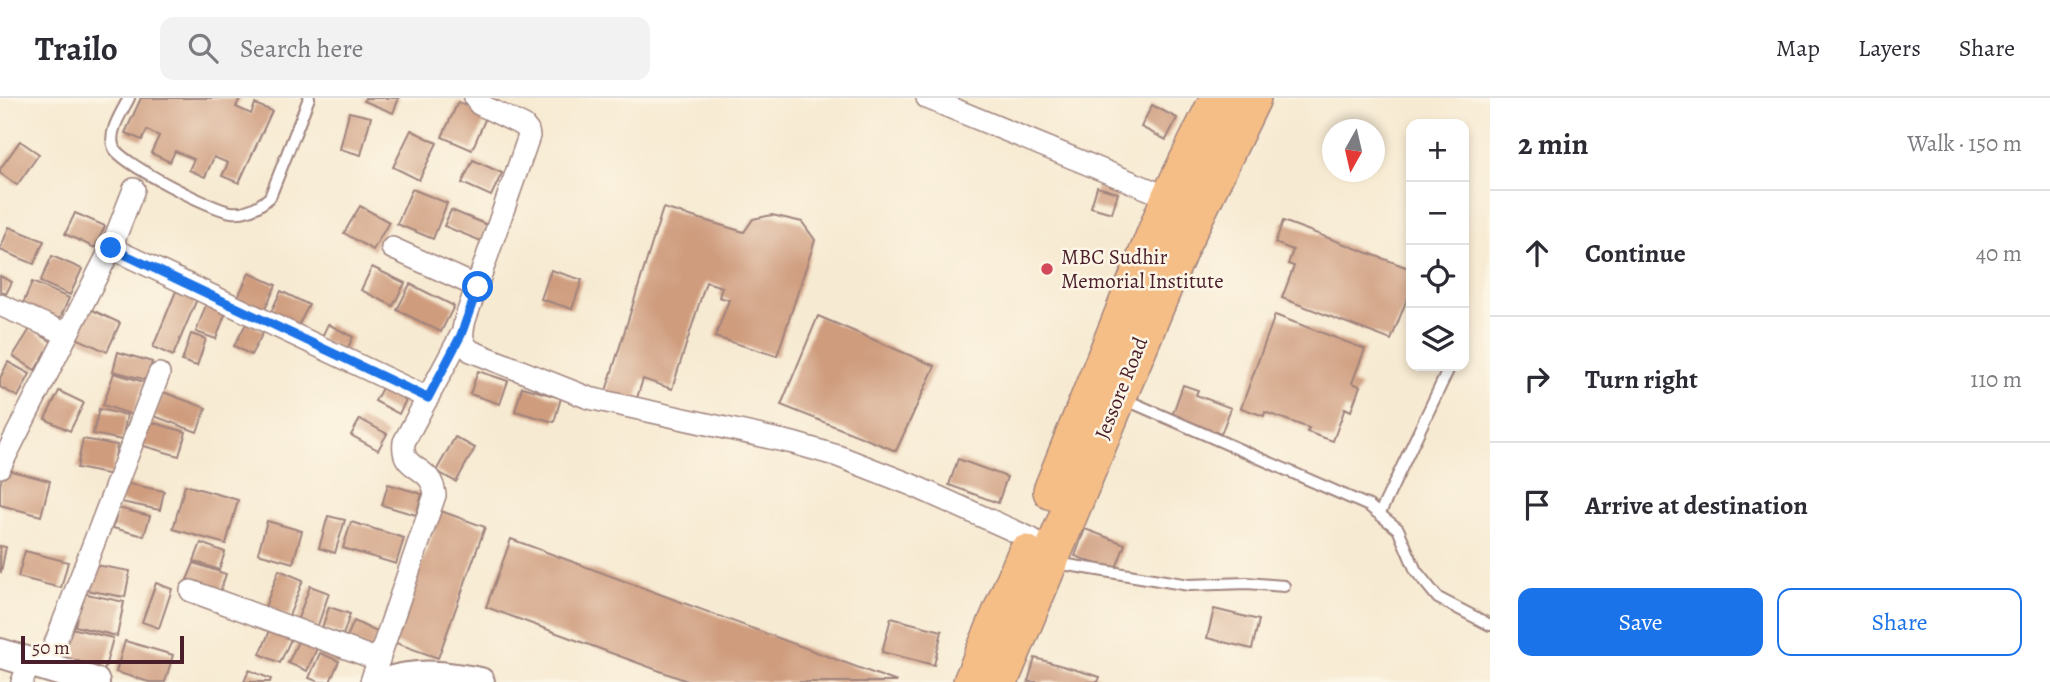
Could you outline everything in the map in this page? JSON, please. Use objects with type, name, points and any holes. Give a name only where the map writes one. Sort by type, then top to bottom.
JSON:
[{"type":"highway","name":"Jessore Road","points":[[999,682],[1041,550],[1170,198],[1219,98]]},
{"type":"highway","name":"Jessore Road","points":[[972,682],[1118,396],[1180,247],[1252,98]]},
{"type":"street","points":[[371,682],[382,671],[435,495],[430,477],[406,460],[404,442],[461,335],[529,136],[524,125],[479,104],[475,98]]},
{"type":"street","points":[[927,98],[1170,198]]},
{"type":"street","points":[[0,467],[111,248],[134,189]]},
{"type":"street","points":[[111,248],[428,398]]},
{"type":"street","points":[[392,248],[478,287]]},
{"type":"street","points":[[0,305],[67,334]]},
{"type":"street","points":[[461,335],[471,351],[589,398],[793,443],[838,456],[912,485],[1041,550]]},
{"type":"street","points":[[33,671],[159,374]]},
{"type":"street","points":[[191,590],[382,671],[480,682]]},
{"type":"street","points":[[0,653],[33,671],[95,682]]},
{"type":"lane","points":[[129,98],[113,131],[113,146],[116,152],[148,174],[208,206],[231,212],[244,212],[261,205],[270,197],[309,98]]},
{"type":"lane","points":[[1380,513],[1448,371]]},
{"type":"lane","points":[[1118,396],[1369,506],[1398,529],[1416,571],[1431,591],[1454,607],[1490,625]]},
{"type":"lane","points":[[1041,550],[1189,585],[1247,583],[1284,586]]},
{"type":"building","points":[[141,98],[240,98],[236,107],[251,114],[255,104],[272,111],[239,183],[222,176],[228,163],[214,157],[205,177],[189,170],[194,159],[175,151],[170,162],[151,153],[159,136],[147,130],[142,140],[125,133]]},
{"type":"building","points":[[365,98],[399,98],[393,113],[364,101]]},
{"type":"building","points":[[458,102],[487,115],[472,150],[442,137]]},
{"type":"building","points":[[1152,105],[1177,118],[1166,140],[1141,127]]},
{"type":"building","points":[[349,112],[371,117],[361,155],[340,149]]},
{"type":"building","points":[[411,130],[437,143],[419,180],[393,167]]},
{"type":"building","points":[[20,141],[39,154],[17,185],[0,173],[0,169]]},
{"type":"building","points":[[473,160],[502,173],[491,196],[462,183]]},
{"type":"building","points":[[1097,187],[1118,193],[1112,213],[1091,207]]},
{"type":"building","points":[[412,189],[447,203],[433,239],[397,224]]},
{"type":"building","points":[[360,206],[389,222],[373,250],[344,233]]},
{"type":"building","points":[[663,208],[744,232],[753,219],[772,215],[802,222],[815,240],[777,356],[715,337],[729,300],[719,297],[722,287],[706,282],[672,389],[643,379],[635,404],[605,394]]},
{"type":"building","points":[[451,210],[488,225],[481,241],[444,226]]},
{"type":"building","points":[[75,213],[105,226],[95,248],[65,234]]},
{"type":"building","points":[[1283,221],[1406,267],[1406,302],[1391,340],[1282,298],[1294,266],[1288,264],[1293,250],[1275,243]]},
{"type":"building","points":[[9,227],[44,241],[34,264],[0,250]]},
{"type":"building","points":[[52,256],[82,269],[70,295],[40,282]]},
{"type":"building","points":[[372,267],[405,283],[393,306],[361,290]]},
{"type":"building","points":[[551,270],[582,280],[572,309],[541,299]]},
{"type":"building","points":[[249,273],[276,285],[264,311],[237,299]]},
{"type":"building","points":[[0,276],[12,282],[6,294],[0,291]]},
{"type":"building","points":[[32,282],[69,298],[59,321],[22,306]]},
{"type":"building","points":[[410,284],[454,306],[441,332],[397,310]]},
{"type":"building","points":[[176,291],[197,299],[173,356],[153,347]]},
{"type":"building","points":[[281,291],[309,305],[295,332],[268,318]]},
{"type":"building","points":[[207,302],[227,309],[216,339],[196,332]]},
{"type":"building","points":[[88,308],[120,323],[107,352],[74,337]]},
{"type":"building","points":[[1275,315],[1365,349],[1352,383],[1360,386],[1351,411],[1345,408],[1333,441],[1307,432],[1309,428],[1265,412],[1264,416],[1241,408]]},
{"type":"building","points":[[818,316],[935,366],[896,451],[781,405]]},
{"type":"building","points":[[247,322],[264,331],[251,355],[234,346]]},
{"type":"building","points":[[328,324],[353,337],[346,352],[321,339]]},
{"type":"building","points":[[30,329],[52,342],[35,370],[13,356]]},
{"type":"building","points":[[191,334],[206,339],[197,366],[182,361]]},
{"type":"building","points":[[118,352],[152,362],[147,380],[113,371]]},
{"type":"building","points":[[8,362],[30,374],[18,397],[0,387],[0,378]]},
{"type":"building","points":[[478,371],[508,381],[500,404],[470,394]]},
{"type":"building","points":[[114,373],[144,382],[133,415],[103,405]]},
{"type":"building","points":[[1183,385],[1198,390],[1196,395],[1231,408],[1221,434],[1172,416]]},
{"type":"building","points":[[383,386],[407,398],[399,414],[375,401]]},
{"type":"building","points":[[522,387],[561,398],[554,422],[515,411]]},
{"type":"building","points":[[59,391],[84,403],[70,431],[45,419]]},
{"type":"building","points":[[163,392],[206,408],[197,432],[154,416]]},
{"type":"building","points":[[99,409],[127,415],[122,440],[93,434]]},
{"type":"building","points":[[360,419],[387,434],[378,450],[351,435]]},
{"type":"building","points":[[144,420],[186,432],[179,456],[137,444]]},
{"type":"building","points":[[455,437],[475,448],[456,482],[436,471]]},
{"type":"building","points":[[83,439],[117,445],[112,475],[77,468]]},
{"type":"building","points":[[958,459],[1007,477],[998,503],[949,485]]},
{"type":"building","points":[[4,469],[50,481],[41,516],[0,505],[0,485]]},
{"type":"building","points":[[124,483],[164,491],[160,510],[121,502]]},
{"type":"building","points":[[388,484],[422,494],[416,515],[382,505]]},
{"type":"building","points":[[185,485],[238,500],[226,544],[173,529]]},
{"type":"building","points":[[118,508],[150,516],[144,536],[113,528]]},
{"type":"building","points":[[441,511],[485,527],[438,658],[393,642]]},
{"type":"building","points":[[328,516],[345,520],[335,553],[319,548]]},
{"type":"building","points":[[267,521],[302,531],[293,563],[258,553]]},
{"type":"building","points":[[351,522],[404,538],[396,564],[343,548]]},
{"type":"building","points":[[1085,529],[1125,544],[1115,571],[1075,556]]},
{"type":"building","points":[[511,539],[897,682],[690,682],[486,607]]},
{"type":"building","points":[[201,543],[225,552],[219,570],[194,561]]},
{"type":"building","points":[[0,546],[6,547],[1,572],[0,571]]},
{"type":"building","points":[[25,551],[68,562],[61,588],[18,577]]},
{"type":"building","points":[[194,563],[226,574],[220,592],[187,580]]},
{"type":"building","points":[[89,564],[130,571],[125,597],[85,590]]},
{"type":"building","points":[[279,570],[303,580],[289,616],[265,607]]},
{"type":"building","points":[[156,583],[172,589],[159,628],[142,622]]},
{"type":"building","points":[[310,586],[329,593],[317,628],[297,621]]},
{"type":"building","points":[[82,593],[124,602],[117,636],[75,626]]},
{"type":"building","points":[[329,607],[350,614],[343,635],[322,628]]},
{"type":"building","points":[[1214,609],[1259,620],[1252,649],[1207,638]]},
{"type":"building","points":[[891,618],[942,631],[934,665],[882,652]]},
{"type":"building","points":[[354,621],[379,633],[371,650],[346,639]]},
{"type":"building","points":[[67,627],[113,638],[103,675],[58,664]]},
{"type":"building","points":[[271,628],[292,637],[280,663],[260,654]]},
{"type":"building","points":[[300,637],[318,646],[307,671],[288,663]]},
{"type":"building","points":[[125,641],[173,655],[165,682],[149,682],[116,672]]},
{"type":"building","points":[[320,653],[339,661],[330,682],[309,678]]},
{"type":"building","points":[[1035,658],[1100,677],[1098,682],[1028,682]]},
{"type":"building","points":[[249,670],[271,679],[270,682],[244,682]]},
{"type":"place","name":"MBC Sudhir Memorial Institute","points":[[1047,269]]},
{"type":"route","points":[[111,248],[428,398],[461,335],[478,287]]}]
